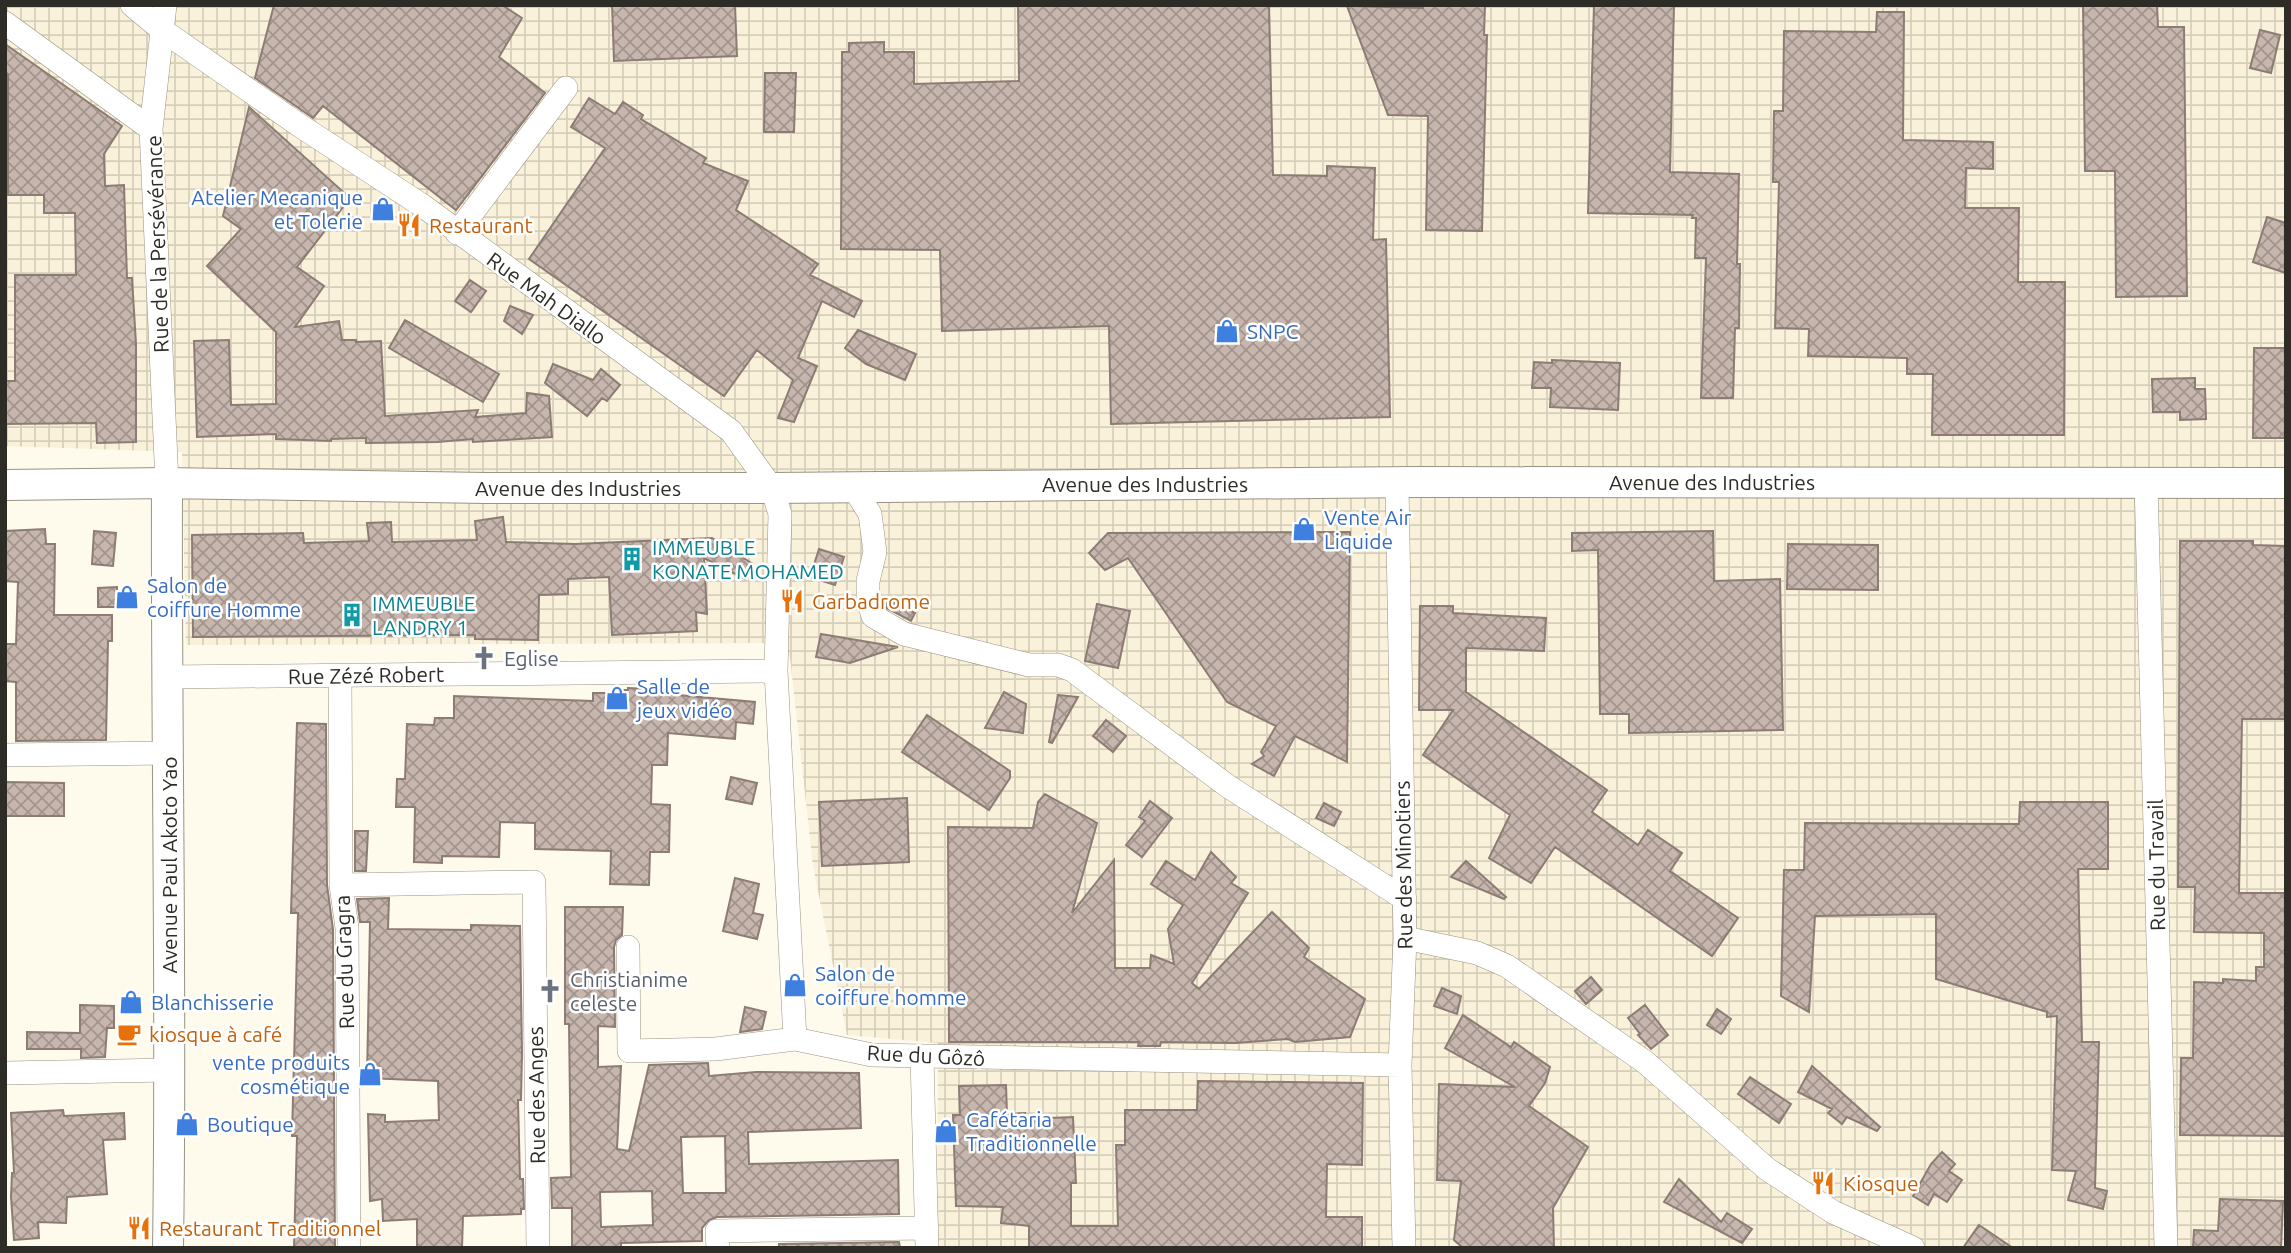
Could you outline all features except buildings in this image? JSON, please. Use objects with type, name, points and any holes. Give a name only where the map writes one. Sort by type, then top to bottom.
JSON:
[{"type":"street","name":"Rue Mah Diallo","points":[[132,5],[162,30],[299,125],[423,206],[731,431],[772,488]]},
{"type":"street","name":"Rue de la Persévérance","points":[[165,5],[151,129],[167,483]]},
{"type":"street","points":[[5,23],[151,129]]},
{"type":"street","points":[[457,233],[566,88]]},
{"type":"street","name":"Rue du Travail","points":[[2146,482],[2166,1248]]},
{"type":"street","name":"Avenue des Industries","points":[[5,485],[167,483],[486,488],[772,488],[1396,483],[2286,482]]},
{"type":"street","name":"Avenue Paul Akoto Yao","points":[[167,483],[170,1070],[168,1248]]},
{"type":"street","name":"Rue des Minotiers","points":[[1396,483],[1405,899],[1400,1065],[1404,1248]]},
{"type":"street","points":[[853,487],[870,514],[872,527],[875,551],[868,581],[868,600],[873,617],[904,634],[1029,665],[1058,665],[1072,670],[1230,787],[1405,899]]},
{"type":"street","points":[[772,488],[780,514],[776,671],[795,1039]]},
{"type":"street","name":"Rue Zézé Robert","points":[[167,677],[776,671]]},
{"type":"street","name":"Rue du Gragra","points":[[340,676],[341,885],[347,929],[349,1248]]},
{"type":"street","points":[[5,755],[169,753]]},
{"type":"street","name":"Rue des Anges","points":[[341,885],[534,882],[538,1248]]},
{"type":"street","points":[[1405,938],[1477,953],[1507,966],[1645,1062],[1766,1169],[1833,1212],[1913,1248]]},
{"type":"street","name":"Rue du Gôzô","points":[[628,947],[629,1051],[716,1049],[795,1039],[872,1055],[1400,1065]]},
{"type":"street","points":[[718,1248],[718,1231],[927,1238],[922,1057]]},
{"type":"street","points":[[5,1073],[170,1070]]},
{"type":"shaded area","points":[[5,5],[2286,5],[2286,1248],[937,1248],[938,1043],[847,1035],[813,866],[790,657],[763,643],[186,645],[182,452],[5,446]]},
{"type":"place","name":"Atelier Mecanique et Tolerie","points":[[383,209]]},
{"type":"place","name":"Restaurant","points":[[409,225]]},
{"type":"place","name":"SNPC","points":[[1227,331]]},
{"type":"place","name":"Vente Air Liquide","points":[[1304,529]]},
{"type":"place","name":"IMMEUBLE KONATE MOHAMED","points":[[632,559]]},
{"type":"place","name":"Salon de coiffure Homme","points":[[127,597]]},
{"type":"place","name":"Garbadrome","points":[[792,601]]},
{"type":"place","name":"IMMEUBLE LANDRY 1","points":[[352,615]]},
{"type":"place","name":"Eglise","points":[[484,658]]},
{"type":"place","name":"Salle de jeux vidéo","points":[[617,698]]},
{"type":"place","name":"Salon de coiffure homme","points":[[795,985]]},
{"type":"place","name":"Christianime celeste","points":[[550,991]]},
{"type":"place","name":"Blanchisserie","points":[[131,1002]]},
{"type":"place","name":"kiosque à café","points":[[129,1034]]},
{"type":"place","name":"vente produits cosmétique","points":[[370,1074]]},
{"type":"place","name":"Boutique","points":[[187,1124]]},
{"type":"place","name":"Cafétaria Traditionnelle","points":[[946,1131]]},
{"type":"place","name":"Kiosque","points":[[1823,1183]]},
{"type":"place","name":"Restaurant Traditionnel","points":[[139,1228]]}]
